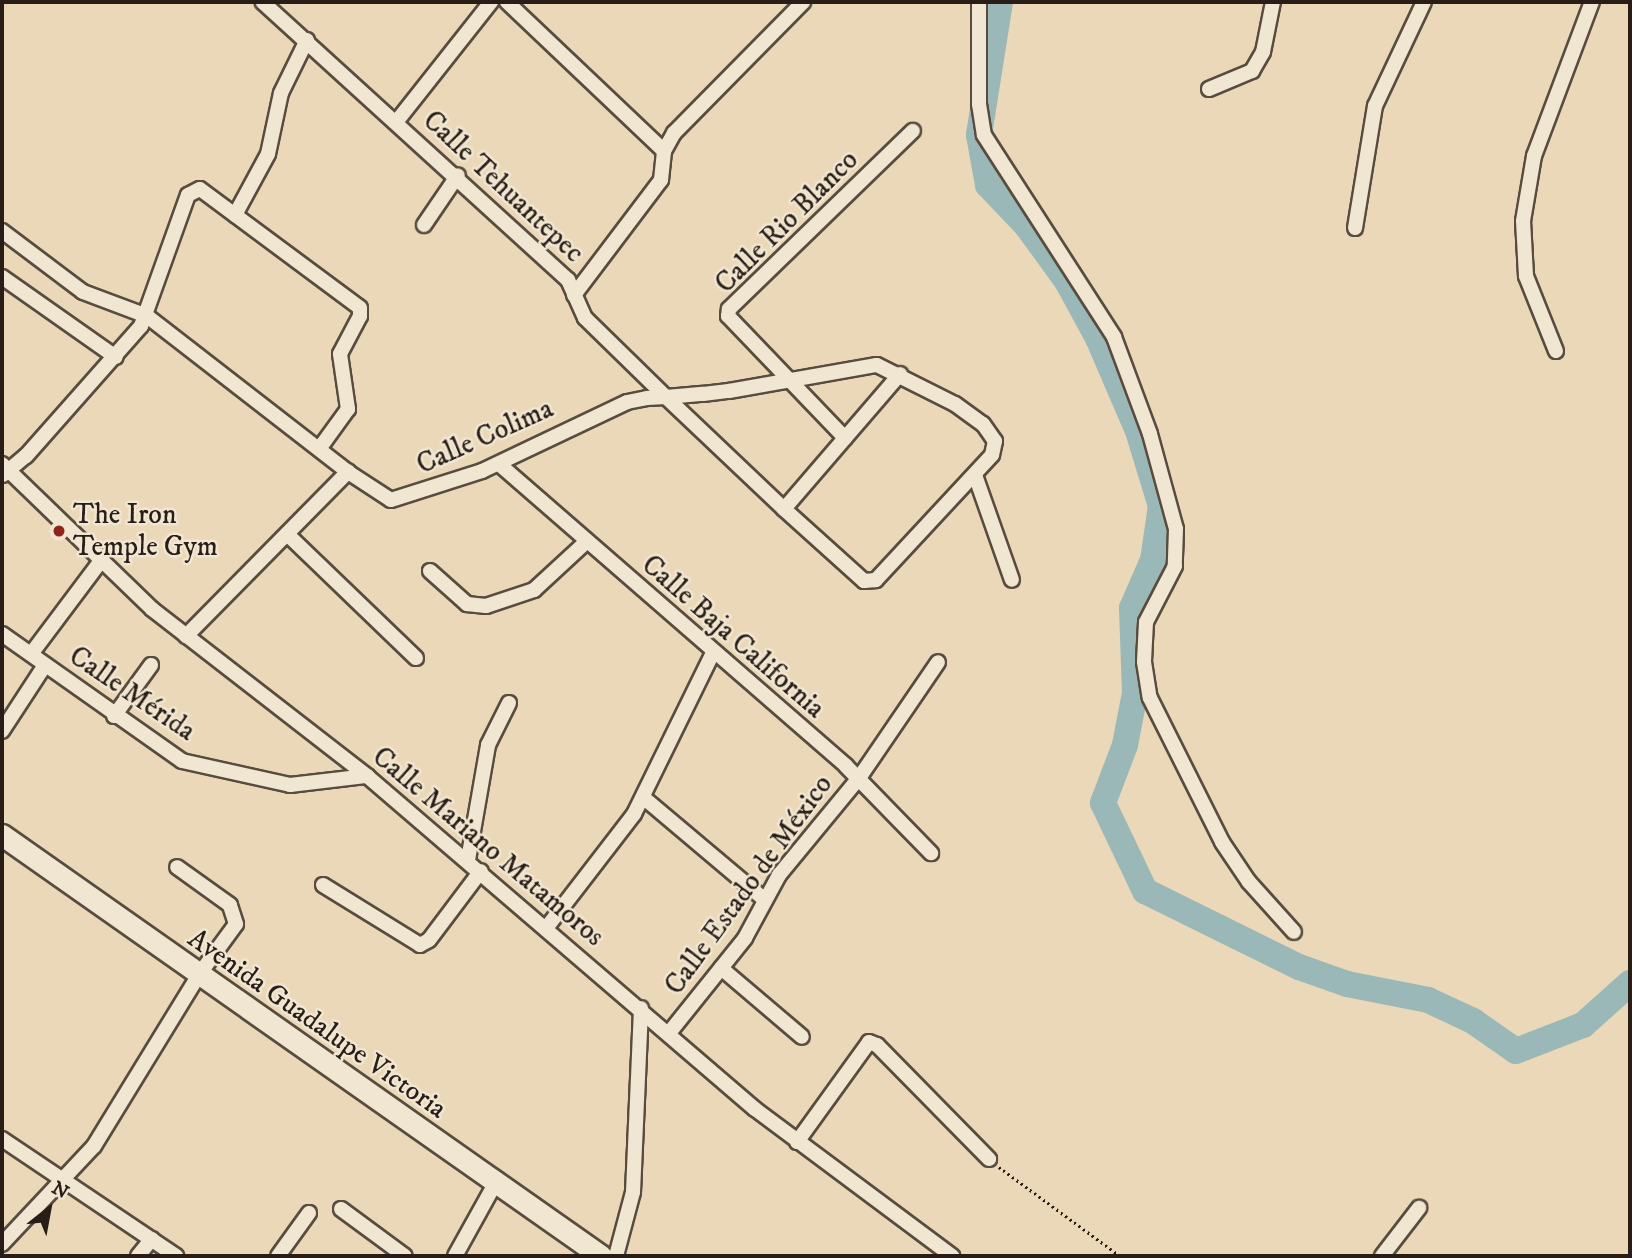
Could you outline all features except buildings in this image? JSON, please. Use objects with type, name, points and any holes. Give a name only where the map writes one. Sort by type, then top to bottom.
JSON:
[{"type":"main road","name":"Avenida Guadalupe Victoria","points":[[2,835],[198,976],[601,1256]]},
{"type":"street","name":"Calle Tehuantepec","points":[[262,2],[458,176],[568,280],[586,318],[784,509]]},
{"type":"street","points":[[397,121],[491,2]]},
{"type":"street","points":[[507,2],[664,151]]},
{"type":"street","points":[[574,295],[662,180],[664,151],[674,133],[803,2]]},
{"type":"street","points":[[979,2],[979,104],[984,135],[1114,337],[1150,434],[1176,529],[1175,566],[1146,622],[1144,662],[1150,698],[1228,852],[1294,932]]},
{"type":"street","points":[[1209,89],[1252,71],[1263,52],[1273,2]]},
{"type":"street","points":[[1355,228],[1375,106],[1424,2]]},
{"type":"street","points":[[1556,351],[1526,276],[1523,221],[1534,156],[1592,2]]},
{"type":"street","points":[[235,215],[268,154],[281,93],[307,40]]},
{"type":"street","name":"Calle Rio Blanco","points":[[845,438],[729,322],[729,309],[913,131]]},
{"type":"street","points":[[424,225],[458,176]]},
{"type":"street","points":[[4,470],[116,357],[147,316],[188,195],[200,189],[208,192],[235,215],[356,302],[360,316],[340,354],[348,408],[319,449]]},
{"type":"street","points":[[2,250],[6,234]]},
{"type":"street","name":"Calle Colima","points":[[6,234],[83,292],[147,316],[348,472],[383,497],[398,500],[499,464],[599,413],[627,402],[786,381],[877,365],[900,374]]},
{"type":"street","points":[[2,277],[116,357]]},
{"type":"street","points":[[900,374],[955,404],[991,432],[992,455],[870,583],[784,509],[900,374]]},
{"type":"street","name":"Calle Baja California","points":[[499,464],[859,778],[930,853]]},
{"type":"street","name":"Calle Mariano Matamoros","points":[[4,470],[100,562],[186,636],[367,776],[797,1142],[952,1256]]},
{"type":"street","points":[[186,636],[348,472]]},
{"type":"street","points":[[975,475],[1012,580]]},
{"type":"street","points":[[287,534],[416,658]]},
{"type":"street","points":[[430,571],[467,604],[486,606],[534,590],[586,542]]},
{"type":"street","points":[[32,654],[100,562]]},
{"type":"street","name":"Calle Mérida","points":[[2,634],[169,755],[199,767],[289,785],[367,776]]},
{"type":"street","points":[[547,927],[644,798],[713,653]]},
{"type":"street","name":"Calle Estado de México","points":[[669,1033],[753,927],[765,900],[789,862],[859,778],[938,662]]},
{"type":"street","points":[[2,731],[45,665]]},
{"type":"street","points":[[114,716],[151,665]]},
{"type":"street","points":[[468,860],[488,745],[509,703]]},
{"type":"street","points":[[644,798],[765,900]]},
{"type":"street","points":[[2,1244],[67,1179],[110,1122],[237,917],[224,900],[177,867]]},
{"type":"street","points":[[323,885],[420,945],[429,940],[481,871]]},
{"type":"street","points":[[721,968],[802,1037]]},
{"type":"street","name":"Calle Estado de México","points":[[616,1256],[633,1192],[641,1008]]},
{"type":"street","points":[[797,1142],[869,1042],[877,1045],[989,1159]]},
{"type":"street","points":[[2,1139],[67,1179],[176,1256]]},
{"type":"street","points":[[455,1256],[496,1182]]},
{"type":"street","points":[[1382,1256],[1419,1208]]},
{"type":"street","points":[[341,1209],[405,1256]]},
{"type":"street","points":[[278,1256],[309,1213]]},
{"type":"street","points":[[138,1256],[152,1239]]},
{"type":"path","points":[[989,1159],[1120,1256]]},
{"type":"waterway","points":[[1000,2],[979,135],[988,185],[1027,226],[1067,281],[1098,338],[1138,431],[1161,506],[1153,560],[1132,608],[1135,693],[1125,745],[1103,803],[1145,891],[1299,967],[1347,984],[1428,1000],[1473,1021],[1516,1051],[1583,1025],[1630,983]]},
{"type":"place","name":"The Iron Temple Gym","points":[[59,531]]}]
